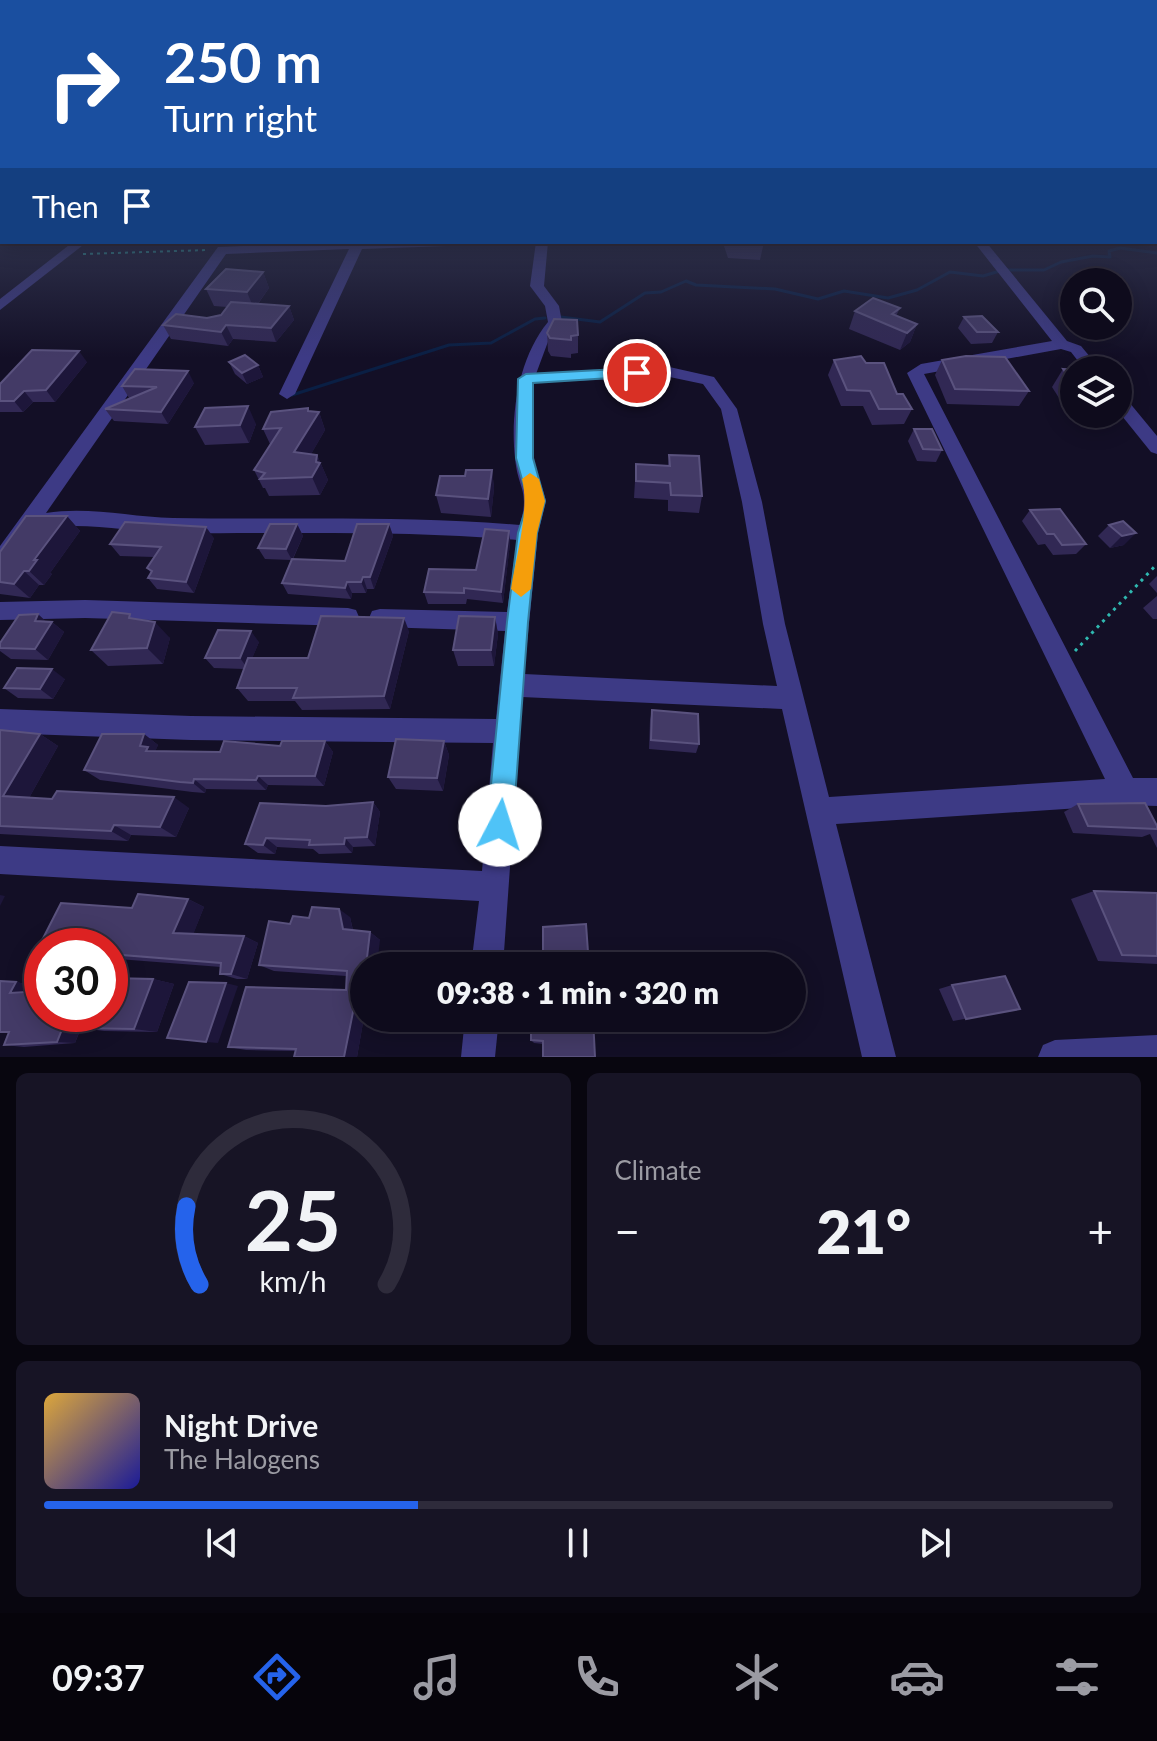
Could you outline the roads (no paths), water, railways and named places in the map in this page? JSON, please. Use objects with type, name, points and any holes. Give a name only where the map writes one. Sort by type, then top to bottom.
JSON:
[{"type":"street","points":[[0,306],[59,259]]},
{"type":"street","points":[[0,562],[7,541],[27,523],[215,259]]},
{"type":"street","points":[[287,394],[351,259]]},
{"type":"street","points":[[488,952],[517,622],[528,533],[536,501],[524,458],[526,379],[542,338],[555,322],[552,306],[537,286],[540,259]]},
{"type":"street","points":[[995,259],[1062,344]]},
{"type":"street","points":[[1082,356],[1076,349],[1062,344],[921,369],[915,373],[1125,791]]},
{"type":"street","points":[[526,379],[665,371],[708,380],[729,409],[752,502],[792,698],[879,1057]]},
{"type":"street","points":[[1132,417],[1157,448]]},
{"type":"street","points":[[27,523],[76,515],[167,525],[415,526],[528,533]]},
{"type":"street","points":[[0,611],[85,609],[517,622]]},
{"type":"street","points":[[512,685],[792,698]]},
{"type":"street","points":[[0,721],[191,728],[507,731]]},
{"type":"street","points":[[819,811],[1125,791],[1157,792]]},
{"type":"street","points":[[0,860],[495,887]]},
{"type":"street","points":[[478,1057],[481,1032]]},
{"type":"street","points":[[1055,1057],[1157,1052]]},
{"type":"waterway","points":[[561,317],[600,322],[645,293],[661,292],[686,281],[696,285],[775,289],[818,299],[844,291],[888,298],[917,290],[950,272],[983,276],[1003,270],[1044,270],[1075,259]]},
{"type":"waterway","points":[[292,395],[449,345],[491,343],[535,319],[545,318]]}]
